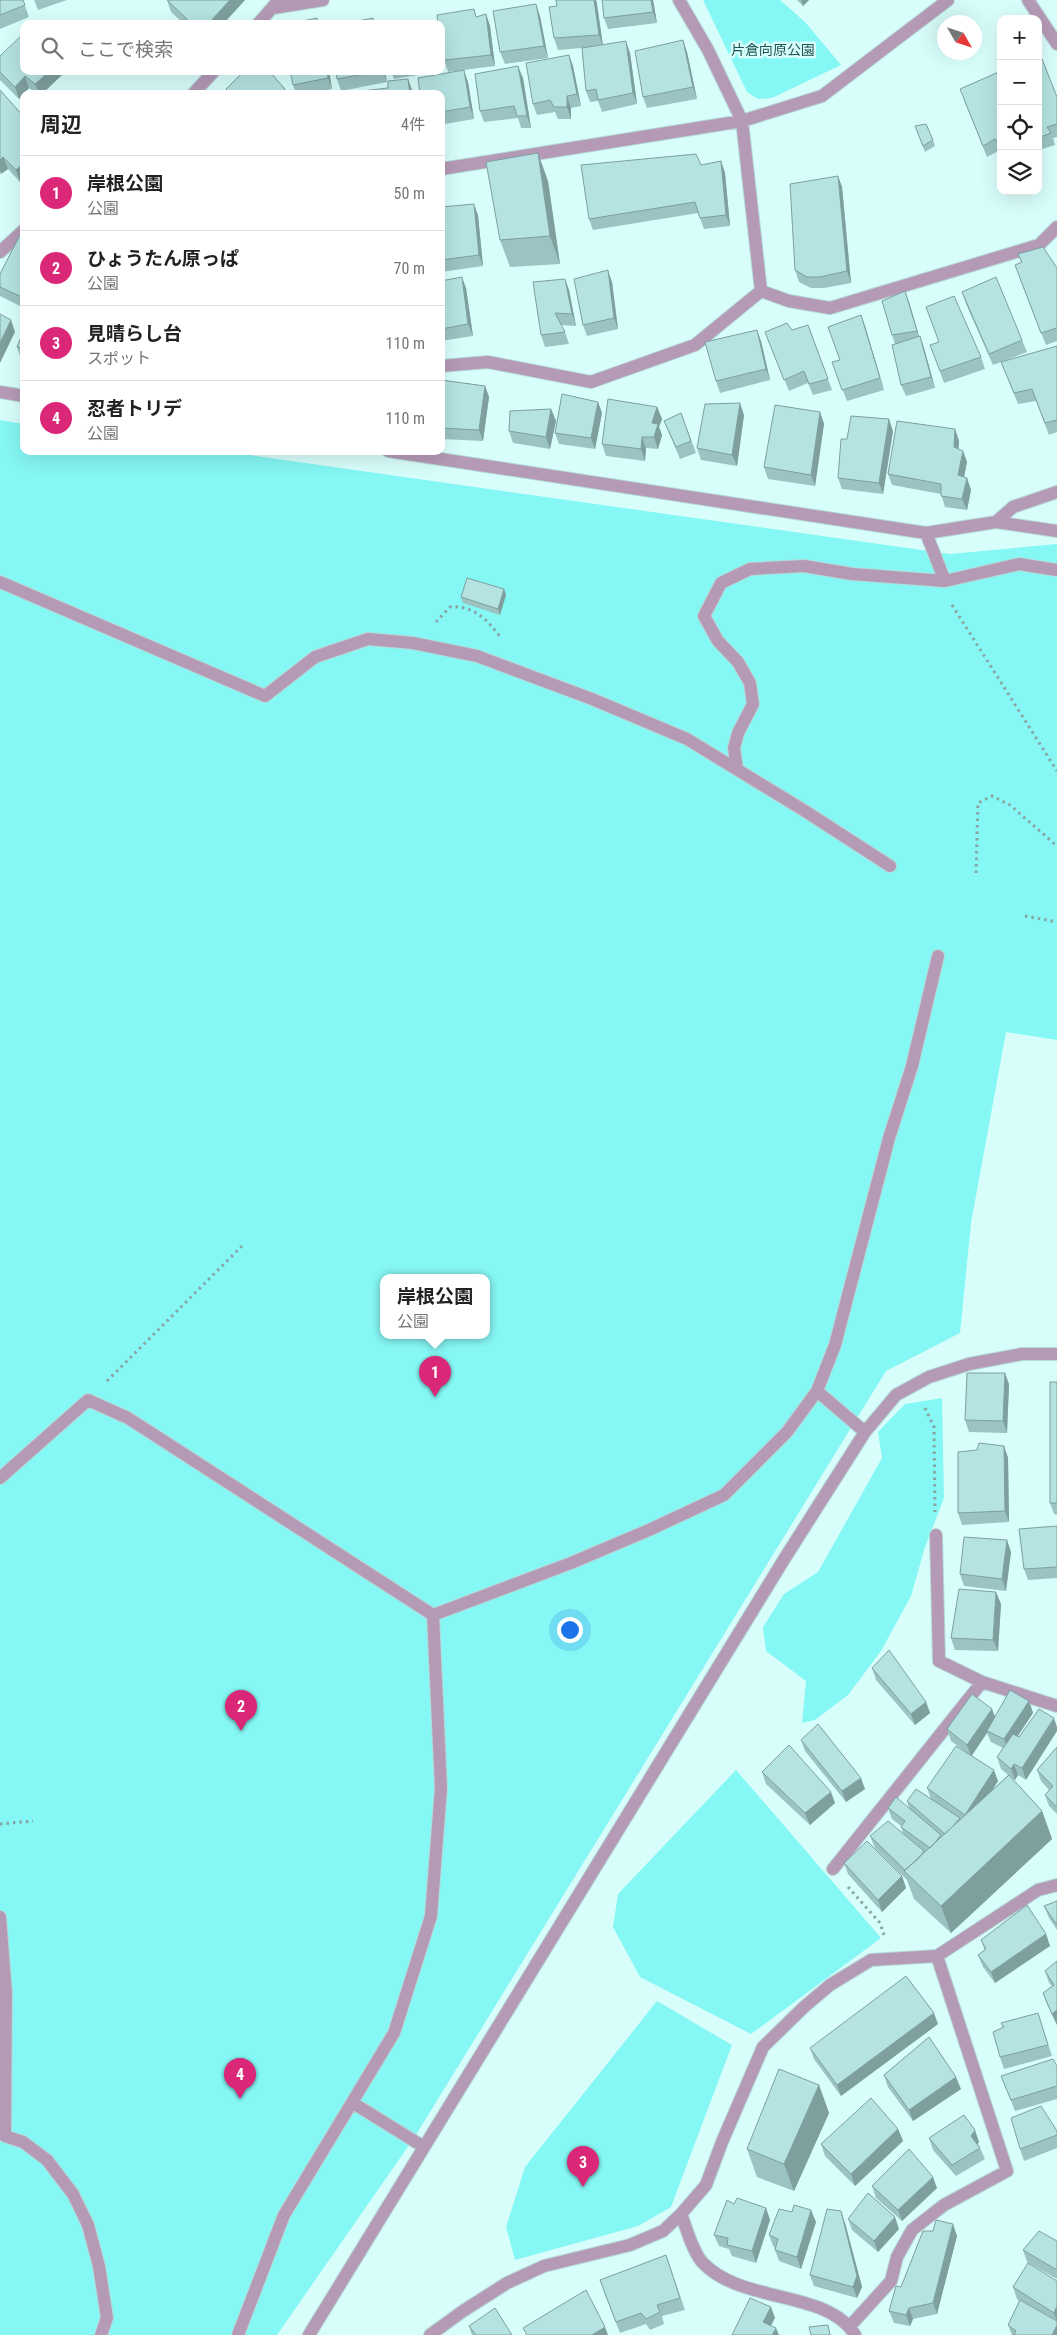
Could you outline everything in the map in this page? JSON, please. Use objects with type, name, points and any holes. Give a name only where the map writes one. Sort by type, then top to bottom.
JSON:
[{"type":"street","points":[[262,20],[276,4],[324,0]]},
{"type":"street","points":[[679,0],[708,50],[742,121],[761,291]]},
{"type":"street","points":[[445,168],[742,121],[822,96],[948,0]]},
{"type":"street","points":[[1028,0],[1057,44]]},
{"type":"street","points":[[197,90],[210,75]]},
{"type":"street","points":[[761,291],[789,301],[830,308],[1038,245],[1057,228]]},
{"type":"street","points":[[0,252],[20,234]]},
{"type":"street","points":[[445,366],[488,362],[591,382],[695,345],[761,291]]},
{"type":"street","points":[[0,392],[20,395]]},
{"type":"street","points":[[414,455],[926,533],[996,522],[1057,531]]},
{"type":"street","points":[[996,522],[1013,507],[1057,492]]},
{"type":"street","points":[[926,533],[945,580]]},
{"type":"street","points":[[737,770],[734,748],[753,704],[750,683],[738,662],[718,641],[704,616],[721,584],[750,569],[804,566],[852,574],[945,580],[1019,564],[1057,570]]},
{"type":"street","points":[[0,582],[265,696],[315,657],[368,639],[413,643],[477,656],[592,699],[687,739],[890,866]]},
{"type":"street","points":[[433,1615],[571,1563],[649,1530],[724,1495],[787,1432],[817,1391],[835,1345],[889,1138],[912,1066],[938,956]]},
{"type":"street","points":[[308,2335],[768,1586],[865,1432],[896,1395],[928,1377],[969,1364],[1022,1354],[1057,1354]]},
{"type":"street","points":[[817,1391],[865,1432]]},
{"type":"street","points":[[0,1478],[88,1400],[128,1418],[433,1615]]},
{"type":"street","points":[[936,1535],[939,1661],[982,1682],[1057,1706]]},
{"type":"street","points":[[238,2335],[284,2215],[394,2033],[430,1916],[441,1788],[433,1615]]},
{"type":"street","points":[[833,1869],[982,1682]]},
{"type":"street","points":[[430,2335],[507,2283],[544,2266],[630,2245],[663,2231],[681,2214],[706,2185],[722,2142],[763,2047],[830,1985],[871,1960],[937,1956],[1038,1890],[1057,1885]]},
{"type":"street","points":[[0,1917],[6,1993],[5,2136],[23,2142],[47,2160],[73,2194],[88,2225],[99,2266],[107,2318],[101,2335]]},
{"type":"street","points":[[681,2214],[702,2262],[730,2283],[816,2305],[852,2330],[891,2281],[896,2257],[912,2230],[944,2205],[1007,2171],[937,1956]]},
{"type":"street","points":[[353,2103],[424,2147]]},
{"type":"path","points":[[945,580],[952,605],[1057,772]]},
{"type":"path","points":[[976,873],[978,803],[992,796],[1010,805],[1057,846]]},
{"type":"path","points":[[1025,916],[1057,922]]},
{"type":"path","points":[[88,1400],[242,1246]]},
{"type":"path","points":[[914,1385],[934,1427],[936,1535]]},
{"type":"path","points":[[0,1824],[33,1820]]},
{"type":"path","points":[[833,1869],[880,1923],[892,1958]]},
{"type":"green space","name":"片倉向原公園","points":[[703,0],[780,0],[805,22],[841,65],[772,98],[758,99],[747,92]]},
{"type":"green space","points":[[0,420],[20,423],[20,455],[248,455],[950,554],[1057,544],[1057,1040],[1006,1032],[971,1223],[960,1333],[886,1371],[414,2138],[277,2335],[0,2335]]},
{"type":"green space","points":[[942,1398],[944,1498],[925,1547],[911,1596],[881,1651],[848,1695],[815,1720],[802,1723],[806,1681],[766,1651],[763,1627],[784,1594],[818,1572],[882,1458],[878,1432],[905,1404]]},
{"type":"green space","points":[[736,1770],[881,1938],[751,2034],[640,1977],[613,1927],[618,1894]]},
{"type":"green space","points":[[657,2001],[732,2045],[671,2207],[638,2226],[515,2260],[506,2227],[525,2167]]},
{"type":"building","points":[[0,0],[23,0],[25,5],[0,15]]},
{"type":"building","points":[[167,0],[230,0],[212,20],[188,20]]},
{"type":"building","points":[[556,0],[594,0],[599,35],[554,38],[549,7],[557,6]]},
{"type":"building","points":[[602,0],[651,0],[653,12],[604,18]]},
{"type":"building","points":[[536,4],[544,46],[500,52],[493,11]]},
{"type":"building","points":[[474,9],[476,17],[486,14],[491,55],[445,60],[445,20],[438,20],[437,15]]},
{"type":"building","points":[[20,37],[20,75],[45,75],[35,84],[25,76],[15,87],[0,72],[0,56]]},
{"type":"building","points":[[683,40],[693,87],[643,97],[635,51]]},
{"type":"building","points":[[626,41],[633,93],[598,100],[596,89],[586,91],[582,48]]},
{"type":"building","points":[[569,55],[577,94],[567,96],[567,107],[554,107],[550,100],[533,104],[526,63]]},
{"type":"building","points":[[1042,59],[1057,97],[1057,124],[1047,127],[1051,133],[1042,136]]},
{"type":"building","points":[[518,66],[527,116],[517,116],[514,106],[480,111],[475,74]]},
{"type":"building","points":[[464,70],[470,107],[445,111],[445,90],[420,90],[418,78],[445,75],[445,73]]},
{"type":"building","points":[[997,73],[997,142],[995,139],[983,146],[960,89]]},
{"type":"building","points":[[240,75],[273,75],[285,89],[227,90]]},
{"type":"building","points":[[291,75],[328,75],[328,78],[293,85]]},
{"type":"building","points":[[336,75],[358,75],[337,79]]},
{"type":"building","points":[[408,79],[409,90],[371,90],[388,88],[388,81]]},
{"type":"building","points":[[0,90],[20,112],[20,166],[16,170],[3,157],[0,160]]},
{"type":"building","points":[[926,124],[933,140],[923,146],[915,126]]},
{"type":"building","points":[[538,153],[550,236],[500,240],[486,162]]},
{"type":"building","points":[[696,154],[701,165],[721,161],[726,215],[700,218],[695,202],[589,219],[581,165]]},
{"type":"building","points":[[838,176],[847,271],[820,277],[807,277],[795,270],[790,184]]},
{"type":"building","points":[[474,204],[479,255],[445,259],[445,207]]},
{"type":"building","points":[[20,235],[20,296],[0,287],[0,274]]},
{"type":"building","points":[[1043,247],[1057,268],[1057,328],[1041,333],[1015,265],[1022,262],[1018,254]]},
{"type":"building","points":[[608,270],[614,318],[583,325],[574,279]]},
{"type":"building","points":[[462,277],[468,324],[445,328],[445,280]]},
{"type":"building","points":[[996,277],[1022,340],[989,354],[962,292]]},
{"type":"building","points":[[565,279],[572,314],[555,313],[565,332],[541,335],[533,282]]},
{"type":"building","points":[[905,291],[917,331],[892,335],[882,301]]},
{"type":"building","points":[[954,296],[981,357],[940,371],[930,345],[939,342],[926,307]]},
{"type":"building","points":[[0,314],[11,320],[0,343]]},
{"type":"building","points":[[861,315],[880,378],[842,390],[832,362],[840,360],[828,327]]},
{"type":"building","points":[[787,323],[792,330],[808,325],[828,379],[809,384],[804,371],[784,380],[765,332]]},
{"type":"building","points":[[757,330],[766,369],[716,381],[705,342]]},
{"type":"building","points":[[920,336],[931,377],[901,385],[892,345]]},
{"type":"building","points":[[1057,346],[1057,420],[1045,423],[1032,389],[1014,393],[1001,362]]},
{"type":"building","points":[[445,381],[485,386],[479,430],[445,428]]},
{"type":"building","points":[[562,394],[598,402],[591,438],[555,433]]},
{"type":"building","points":[[608,399],[657,407],[652,423],[658,424],[654,437],[642,437],[641,449],[602,444]]},
{"type":"building","points":[[740,403],[732,455],[697,448],[705,404]]},
{"type":"building","points":[[775,405],[820,412],[811,475],[764,467]]},
{"type":"building","points":[[551,409],[546,437],[509,431],[510,411]]},
{"type":"building","points":[[681,413],[691,441],[676,447],[664,421]]},
{"type":"building","points":[[851,416],[889,419],[879,483],[838,478],[841,439],[847,439]]},
{"type":"building","points":[[897,421],[955,429],[954,447],[963,451],[958,475],[967,478],[962,499],[941,496],[941,484],[888,474]]},
{"type":"building","points":[[467,578],[504,589],[498,609],[461,597]]},
{"type":"building","points":[[967,1373],[1005,1373],[1003,1421],[965,1420]]},
{"type":"building","points":[[1050,1382],[1057,1382],[1057,1503],[1050,1503]]},
{"type":"building","points":[[979,1443],[1004,1446],[1005,1511],[958,1513],[958,1452],[977,1450]]},
{"type":"building","points":[[1057,1526],[1057,1567],[1024,1569],[1019,1529]]},
{"type":"building","points":[[964,1537],[1007,1540],[1002,1579],[960,1574]]},
{"type":"building","points":[[959,1589],[996,1592],[993,1640],[951,1638]]},
{"type":"building","points":[[889,1650],[926,1702],[911,1714],[872,1668]]},
{"type":"building","points":[[1010,1690],[1029,1701],[1004,1739],[987,1731]]},
{"type":"building","points":[[972,1694],[992,1709],[967,1745],[947,1729]]},
{"type":"building","points":[[1039,1709],[1054,1718],[1022,1768],[1014,1764],[1011,1769],[997,1757],[1013,1734],[1019,1737]]},
{"type":"building","points":[[818,1724],[861,1778],[842,1791],[801,1740]]},
{"type":"building","points":[[789,1745],[831,1792],[805,1813],[762,1772]]},
{"type":"building","points":[[956,1746],[994,1770],[965,1815],[927,1788]]},
{"type":"building","points":[[1057,1747],[1057,1807],[1045,1795],[1053,1786],[1037,1770]]},
{"type":"building","points":[[1009,1775],[1042,1811],[941,1906],[904,1871]]},
{"type":"building","points":[[916,1789],[960,1818],[945,1834],[907,1801]]},
{"type":"building","points":[[896,1797],[941,1835],[930,1848],[901,1827],[905,1821],[888,1808]]},
{"type":"building","points":[[888,1821],[924,1851],[905,1870],[870,1836]]},
{"type":"building","points":[[867,1841],[902,1876],[878,1900],[844,1863]]},
{"type":"building","points":[[1057,1901],[1057,1925],[1044,1906]]},
{"type":"building","points":[[1027,1905],[1046,1934],[991,1972],[978,1955],[986,1949],[981,1940]]},
{"type":"building","points":[[1057,1961],[1057,2010],[1052,2014],[1043,1993],[1054,1985],[1045,1971]]},
{"type":"building","points":[[906,1976],[934,2013],[837,2085],[810,2048]]},
{"type":"building","points":[[1038,2013],[1048,2045],[1000,2057],[993,2032],[1004,2027],[1001,2023]]},
{"type":"building","points":[[929,2037],[956,2077],[909,2110],[884,2075]]},
{"type":"building","points":[[1053,2059],[1057,2066],[1057,2086],[1011,2100],[1001,2076]]},
{"type":"building","points":[[779,2069],[819,2085],[784,2164],[747,2149]]},
{"type":"building","points":[[871,2098],[898,2129],[851,2174],[821,2144]]},
{"type":"building","points":[[1041,2106],[1057,2131],[1057,2135],[1020,2149],[1011,2118]]},
{"type":"building","points":[[964,2115],[975,2130],[971,2136],[980,2148],[952,2165],[929,2138]]},
{"type":"building","points":[[909,2149],[933,2177],[898,2210],[872,2186]]},
{"type":"building","points":[[868,2193],[895,2217],[874,2241],[848,2219]]},
{"type":"building","points":[[737,2198],[766,2208],[752,2251],[727,2245],[728,2238],[714,2235],[727,2200],[734,2204]]},
{"type":"building","points":[[794,2205],[811,2210],[797,2257],[775,2250],[778,2239],[769,2235],[779,2209],[792,2212]]},
{"type":"building","points":[[827,2209],[841,2211],[857,2276],[853,2287],[810,2275]]},
{"type":"building","points":[[936,2220],[953,2224],[933,2303],[909,2308],[906,2315],[889,2311],[896,2286],[901,2287],[923,2231],[933,2231]]},
{"type":"building","points":[[1039,2231],[1057,2241],[1057,2270],[1023,2250]]},
{"type":"building","points":[[666,2255],[680,2298],[657,2305],[660,2312],[646,2319],[641,2313],[616,2322],[600,2280]]},
{"type":"building","points":[[1028,2263],[1057,2281],[1057,2306],[1054,2313],[1013,2287]]},
{"type":"building","points":[[586,2290],[605,2327],[592,2335],[527,2335],[523,2328]]},
{"type":"building","points":[[750,2298],[771,2307],[763,2322],[776,2328],[772,2335],[732,2335]]},
{"type":"building","points":[[1020,2300],[1057,2321],[1052,2335],[1014,2335],[1016,2331],[1008,2325]]},
{"type":"building","points":[[495,2308],[512,2335],[476,2335],[469,2326]]},
{"type":"building","points":[[828,2325],[830,2335],[811,2335],[809,2327]]},
{"type":"place","name":"岸根公園","points":[[435,1397]]},
{"type":"place","name":"ひょうたん原っぱ","points":[[241,1731]]},
{"type":"place","name":"忍者トリデ","points":[[240,2099]]},
{"type":"place","name":"見晴らし台","points":[[583,2187]]}]
